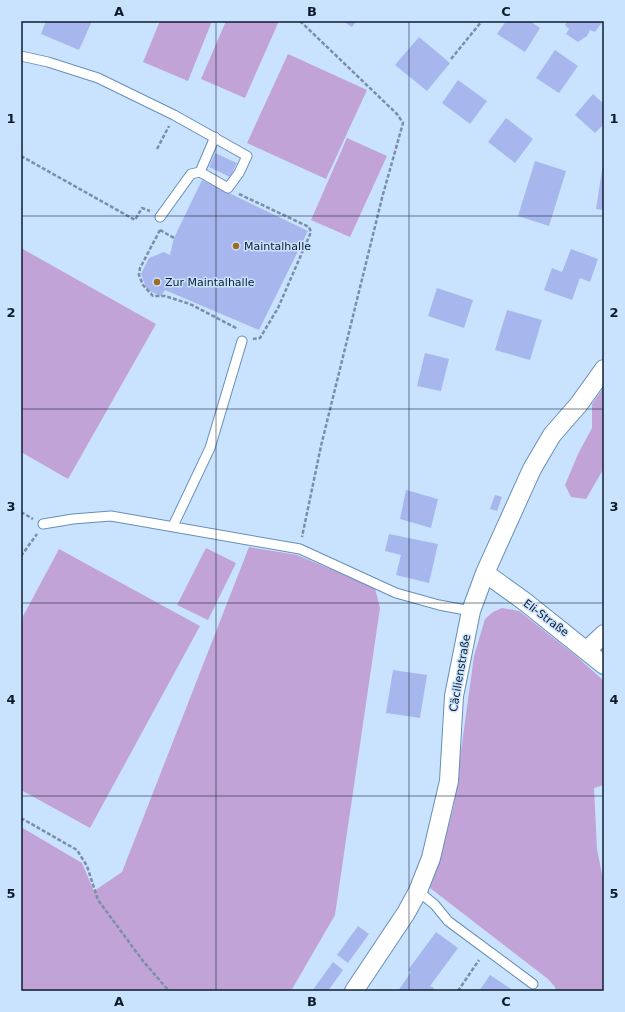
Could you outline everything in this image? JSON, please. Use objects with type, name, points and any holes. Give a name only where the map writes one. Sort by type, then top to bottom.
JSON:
[{"type":"street","name":"Cäcilienstraße","points":[[354,991],[406,913],[418,891],[431,858],[448,781],[454,696],[472,612],[485,574],[535,464],[552,434],[579,404],[604,369]]},
{"type":"street","name":"Eli-Straße","points":[[485,574],[587,650],[604,665]]},
{"type":"street","points":[[587,650],[604,634]]},
{"type":"lane","points":[[21,56],[48,62],[98,78],[174,115],[248,156],[239,173],[228,188],[200,172],[191,174],[160,217]]},
{"type":"lane","points":[[200,172],[215,137]]},
{"type":"lane","points":[[173,526],[210,448],[242,341]]},
{"type":"lane","points":[[43,524],[73,519],[111,516],[300,549],[396,593],[439,605],[472,612]]},
{"type":"lane","points":[[418,891],[435,905],[448,921],[533,984]]},
{"type":"path","points":[[300,21],[397,114],[403,123],[382,198],[321,446],[300,549]]},
{"type":"path","points":[[451,59],[482,21]]},
{"type":"path","points":[[157,148],[174,115]]},
{"type":"path","points":[[21,156],[135,220],[142,208]]},
{"type":"path","points":[[160,230],[140,268],[139,275],[143,285],[153,296],[165,296],[190,304],[240,330],[242,341],[260,338],[278,308],[311,232],[309,227],[228,188]]},
{"type":"path","points":[[21,556],[43,524]]},
{"type":"path","points":[[21,818],[77,850],[88,866],[98,900],[143,961],[169,991]]},
{"type":"path","points":[[458,991],[486,950]]},
{"type":"shaded area","points":[[160,21],[212,21],[188,81],[143,62]]},
{"type":"shaded area","points":[[226,21],[279,21],[245,98],[201,79]]},
{"type":"shaded area","points":[[288,54],[367,90],[326,179],[247,143]]},
{"type":"shaded area","points":[[347,138],[387,156],[350,237],[311,220]]},
{"type":"shaded area","points":[[21,248],[156,324],[68,479],[21,452]]},
{"type":"shaded area","points":[[604,387],[604,468],[586,499],[571,497],[565,485],[578,454],[592,428],[592,404]]},
{"type":"shaded area","points":[[249,547],[297,555],[375,588],[380,608],[335,915],[291,991],[21,991],[21,827],[82,863],[94,891],[122,872]]},
{"type":"shaded area","points":[[206,548],[236,563],[208,620],[177,605]]},
{"type":"shaded area","points":[[59,549],[200,626],[90,828],[21,790],[21,620]]},
{"type":"shaded area","points":[[502,608],[519,611],[575,655],[604,681],[604,785],[594,788],[597,849],[604,884],[604,991],[556,991],[555,987],[548,979],[430,888],[439,862],[453,809],[474,656],[485,619],[493,612]]},
{"type":"building","points":[[46,21],[92,21],[79,50],[41,34]]},
{"type":"building","points":[[343,21],[356,21],[352,27]]},
{"type":"building","points":[[506,21],[530,21],[540,28],[525,52],[497,34]]},
{"type":"building","points":[[567,21],[603,21],[595,32],[590,30],[587,36],[578,42],[566,34],[569,29],[565,25]]},
{"type":"building","points":[[419,37],[450,63],[427,91],[395,65]]},
{"type":"building","points":[[555,50],[578,66],[559,93],[536,78]]},
{"type":"building","points":[[458,80],[487,101],[470,124],[442,103]]},
{"type":"building","points":[[593,94],[604,104],[604,124],[595,133],[575,115]]},
{"type":"building","points":[[506,118],[533,139],[515,163],[488,142]]},
{"type":"building","points":[[215,153],[237,163],[230,177],[209,167]]},
{"type":"building","points":[[535,161],[566,171],[549,226],[518,216]]},
{"type":"building","points":[[604,164],[604,210],[596,209]]},
{"type":"building","name":"Maintalhalle","points":[[202,180],[308,231],[259,330],[165,290],[161,296],[147,290],[141,274],[149,258],[164,252],[170,255],[174,238]]},
{"type":"building","points":[[571,249],[598,259],[590,282],[580,278],[572,300],[544,290],[552,268],[562,272]]},
{"type":"building","points":[[437,288],[473,300],[464,328],[428,316]]},
{"type":"building","points":[[507,310],[542,320],[530,360],[495,350]]},
{"type":"building","points":[[425,353],[449,359],[441,391],[417,386]]},
{"type":"building","points":[[406,490],[438,499],[431,528],[400,519]]},
{"type":"building","points":[[495,495],[502,497],[497,511],[490,509]]},
{"type":"building","points":[[389,534],[438,544],[429,583],[396,575],[401,555],[385,551]]},
{"type":"building","points":[[393,670],[427,675],[420,718],[386,713]]},
{"type":"building","points":[[358,926],[369,934],[348,963],[337,955]]},
{"type":"building","points":[[436,932],[458,948],[430,986],[434,988],[432,991],[398,991],[411,972],[408,970]]},
{"type":"building","points":[[333,962],[343,970],[328,991],[312,991]]},
{"type":"building","points":[[490,975],[514,991],[479,991]]},
{"type":"place","name":"Maintalhalle","points":[[236,246]]},
{"type":"place","name":"Zur Maintalhalle","points":[[157,282]]}]
